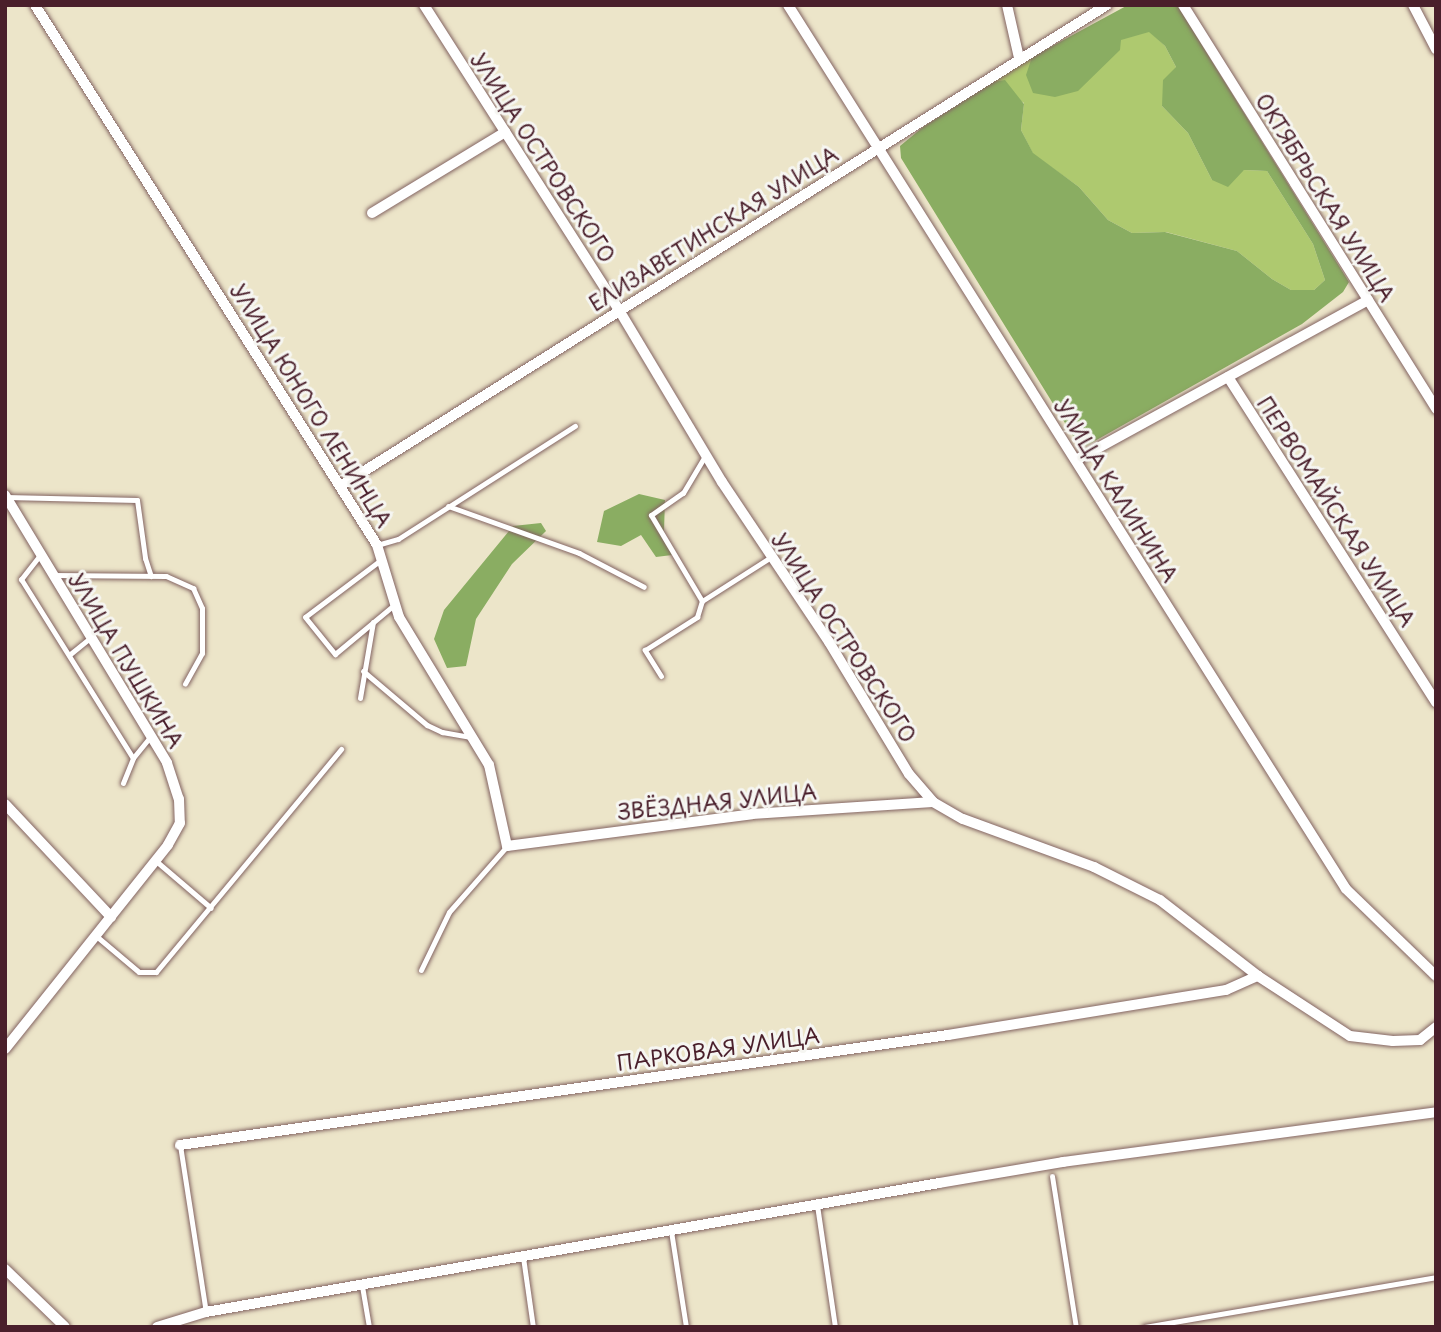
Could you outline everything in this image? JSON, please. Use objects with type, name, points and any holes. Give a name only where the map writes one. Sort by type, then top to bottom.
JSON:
[{"type":"street","name":"УЛИЦА ЮНОГО ЛЕНИНЦА","points":[[35,5],[342,485],[377,545],[399,617],[489,765],[507,846]]},
{"type":"street","name":"УЛИЦА ОСТРОВСКОГО","points":[[425,5],[619,310],[705,456],[829,642],[909,774],[933,802],[963,819],[1094,867],[1160,900],[1258,976],[1350,1036],[1393,1041],[1420,1040],[1436,1027]]},
{"type":"street","name":"УЛИЦА КАЛИНИНА","points":[[789,5],[1346,889],[1436,976]]},
{"type":"street","points":[[1007,5],[1019,58]]},
{"type":"street","name":"ЕЛИЗАВЕТИНСКАЯ УЛИЦА","points":[[342,485],[877,146],[1107,5]]},
{"type":"street","name":"ОКТЯБРЬСКАЯ УЛИЦА","points":[[1183,5],[1436,409]]},
{"type":"street","points":[[1413,5],[1436,49]]},
{"type":"street","points":[[372,213],[505,132]]},
{"type":"street","points":[[1076,460],[1368,300]]},
{"type":"street","name":"ПЕРВОМАЙСКАЯ УЛИЦА","points":[[1228,377],[1436,702]]},
{"type":"street","name":"УЛИЦА ПУШКИНА","points":[[5,1049],[156,861],[180,823],[179,799],[167,762],[6,496]]},
{"type":"street","name":"ЗВЁЗДНАЯ УЛИЦА","points":[[507,846],[752,814],[933,802]]},
{"type":"street","points":[[5,804],[111,916]]},
{"type":"street","name":"ПАРКОВАЯ УЛИЦА","points":[[180,1145],[948,1035],[1226,990],[1258,976]]},
{"type":"street","points":[[157,1327],[206,1312],[1063,1162],[1436,1112]]},
{"type":"street","points":[[5,1269],[65,1327]]},
{"type":"lane","points":[[377,545],[398,539],[575,426]]},
{"type":"lane","points":[[702,601],[651,515],[683,493],[705,456]]},
{"type":"lane","points":[[6,496],[137,500],[145,558],[151,576]]},
{"type":"lane","points":[[449,506],[579,553],[644,587]]},
{"type":"lane","points":[[40,554],[21,579],[133,758]]},
{"type":"lane","points":[[661,676],[645,650],[697,617],[702,601],[771,557]]},
{"type":"lane","points":[[382,559],[305,617],[335,654],[395,604]]},
{"type":"lane","points":[[53,575],[166,576],[193,588],[202,608],[202,653],[185,684]]},
{"type":"lane","points":[[360,698],[373,622]]},
{"type":"lane","points":[[69,655],[91,637]]},
{"type":"lane","points":[[363,671],[427,724],[442,732],[473,737]]},
{"type":"lane","points":[[123,783],[133,758],[151,736]]},
{"type":"lane","points":[[94,935],[139,972],[156,972],[341,749]]},
{"type":"lane","points":[[421,971],[449,912],[507,846]]},
{"type":"lane","points":[[156,861],[211,908]]},
{"type":"lane","points":[[180,1145],[206,1312]]},
{"type":"lane","points":[[1052,1176],[1076,1327]]},
{"type":"lane","points":[[817,1205],[835,1327]]},
{"type":"lane","points":[[671,1231],[686,1327]]},
{"type":"lane","points":[[523,1257],[533,1327]]},
{"type":"lane","points":[[1144,1327],[1436,1277]]},
{"type":"lane","points":[[362,1286],[369,1327]]},
{"type":"green space","points":[[1128,5],[1177,5],[1349,282],[1343,292],[1302,324],[1086,446],[1073,436],[901,158],[900,146],[923,127],[993,82],[1005,80],[1024,104],[1021,130],[1033,153],[1079,187],[1108,220],[1132,233],[1165,232],[1237,251],[1272,279],[1291,290],[1314,290],[1325,280],[1313,244],[1267,171],[1244,170],[1228,187],[1212,180],[1188,133],[1162,106],[1163,80],[1176,67],[1165,46],[1149,32],[1121,40],[1120,50],[1078,91],[1055,97],[1033,93],[1026,75],[1032,57]]},
{"type":"green space","points":[[1149,31],[1165,46],[1176,67],[1162,106],[1188,133],[1212,180],[1244,170],[1267,171],[1313,244],[1325,280],[1314,290],[1291,290],[1272,279],[1237,251],[1166,232],[1132,233],[1108,220],[1079,187],[1033,154],[1021,130],[1024,103],[993,82],[1032,57]]},
{"type":"green space","points":[[639,494],[665,500],[664,531],[672,555],[656,557],[641,535],[621,546],[597,542],[604,511]]},
{"type":"green space","points":[[541,523],[546,531],[512,564],[476,619],[466,666],[447,668],[434,639],[444,610],[513,526]]}]
